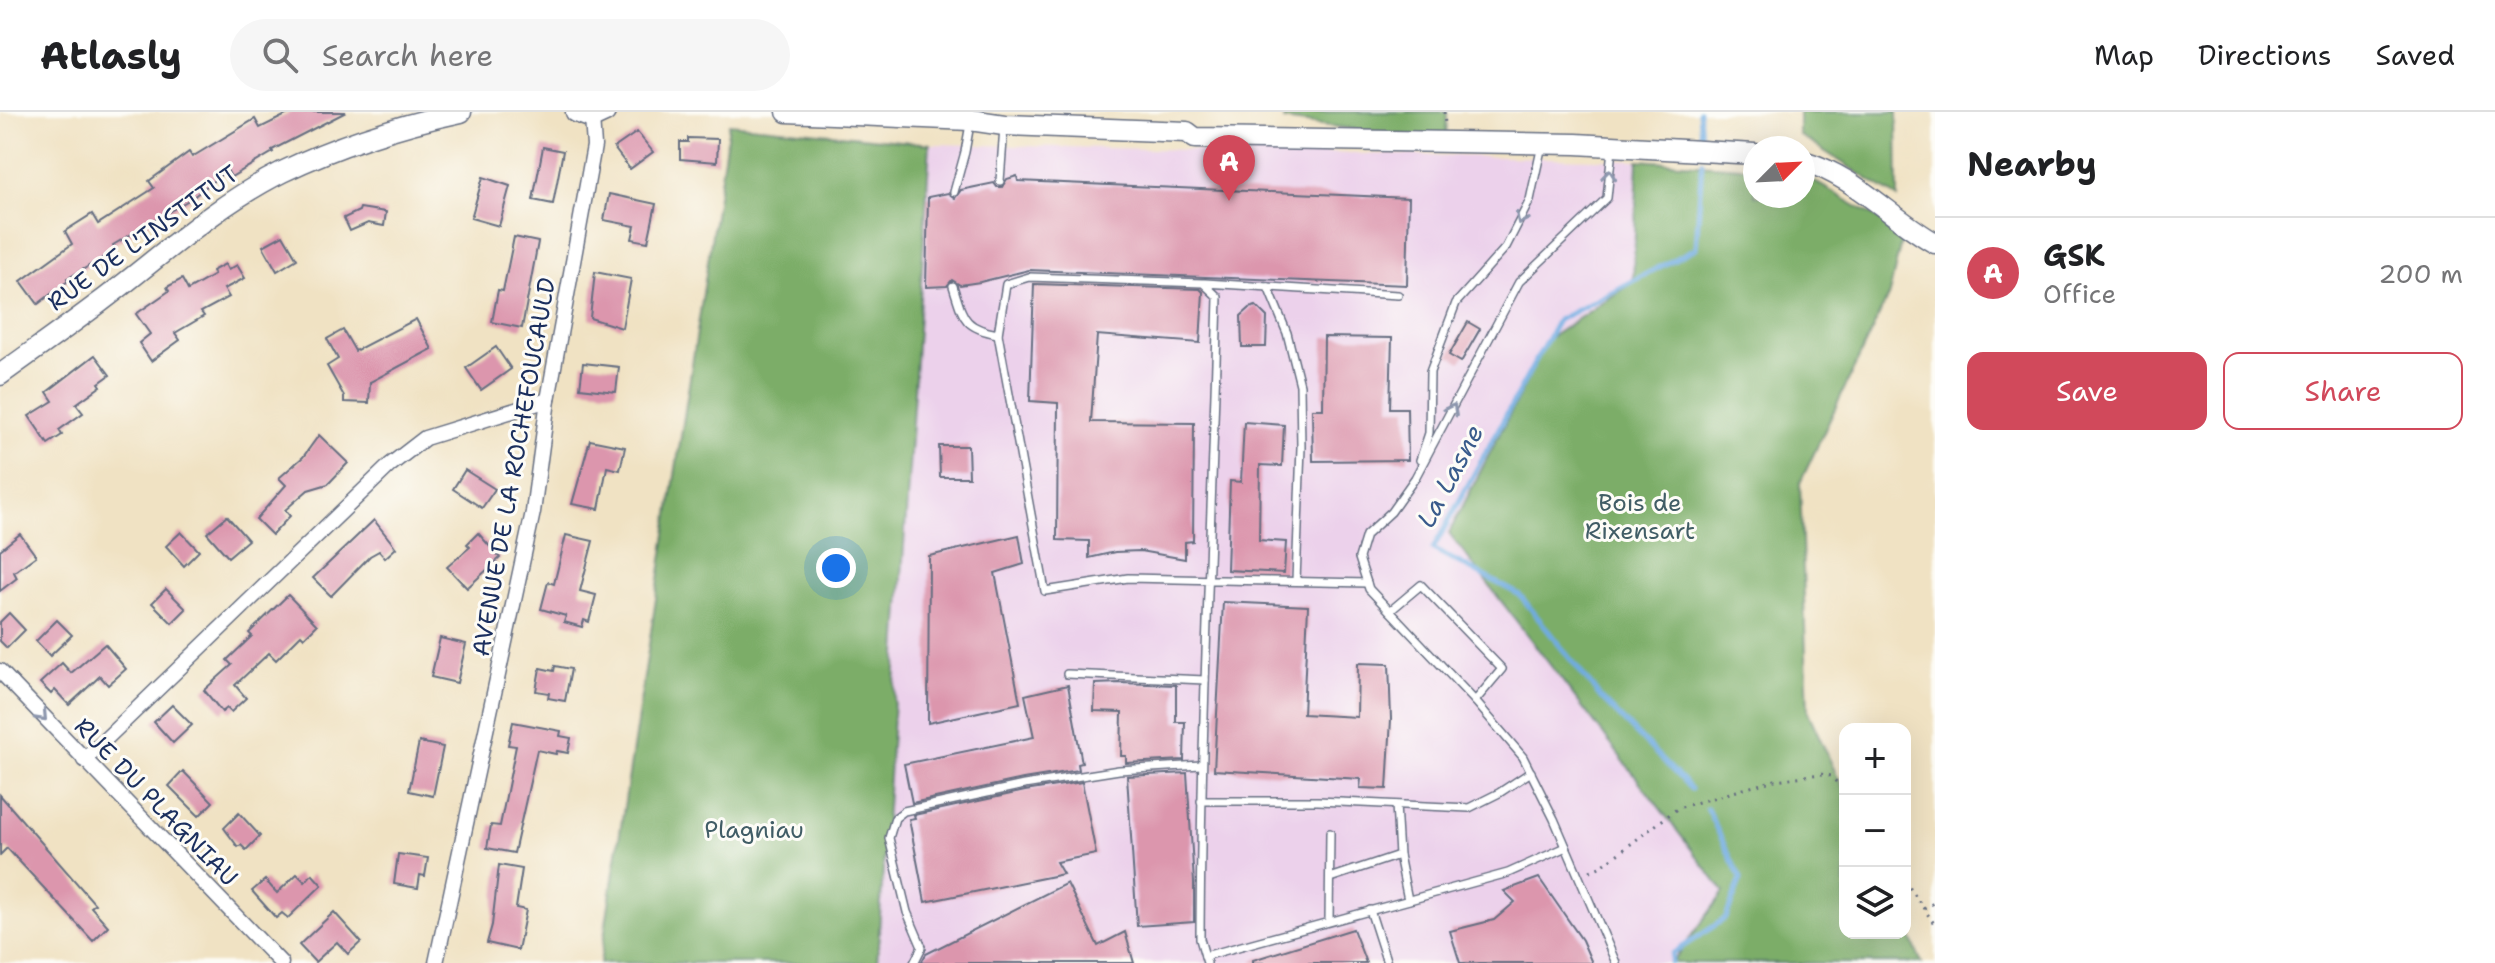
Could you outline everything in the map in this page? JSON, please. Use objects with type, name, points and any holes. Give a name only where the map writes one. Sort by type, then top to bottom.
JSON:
[{"type":"street","name":"RUE DE L'INSTITUT","points":[[0,375],[99,303],[211,215],[269,179],[349,144],[431,117],[461,112]]},
{"type":"street","points":[[787,112],[970,120],[1004,125],[1116,127],[1187,132],[1195,138],[1542,144],[1743,153]]},
{"type":"street","name":"AVENUE DE LA ROCHEFOUCAULD","points":[[436,963],[531,525],[548,400],[594,146],[591,114]]},
{"type":"street","points":[[1815,164],[1826,167],[1858,186],[1889,213],[1935,243]]},
{"type":"street","points":[[84,760],[390,465],[425,438],[548,400]]},
{"type":"street","name":"RUE DU PLAGNIAU","points":[[0,671],[281,963]]},
{"type":"lane","points":[[954,192],[970,120]]},
{"type":"lane","points":[[1000,181],[1004,125]]},
{"type":"lane","points":[[1415,478],[1429,433],[1430,372],[1456,303],[1506,247],[1530,200],[1542,144]]},
{"type":"lane","points":[[1612,147],[1607,198],[1519,282],[1415,478],[1391,512],[1366,535],[1359,558],[1369,589],[1475,701],[1523,757],[1616,963]]},
{"type":"lane","points":[[1367,583],[1128,578],[1045,591],[998,334],[1005,281],[1029,277],[1203,283],[1398,295]]},
{"type":"lane","points":[[1203,283],[1218,297],[1201,765],[1200,939],[1206,960],[1329,921],[1508,873],[1566,847]]},
{"type":"lane","points":[[953,286],[964,321],[979,331],[998,334]]},
{"type":"lane","points":[[1268,287],[1287,333],[1300,385],[1296,581]]},
{"type":"lane","points":[[1390,611],[1421,585],[1502,669],[1475,701]]},
{"type":"lane","points":[[1067,674],[1205,680]]},
{"type":"lane","points":[[914,963],[922,947],[907,912],[889,838],[895,818],[904,811],[1024,785],[1119,770],[1201,765]]},
{"type":"lane","points":[[1201,801],[1469,808],[1531,772]]},
{"type":"lane","points":[[1396,805],[1399,855],[1408,900]]},
{"type":"lane","points":[[1329,921],[1330,833]]},
{"type":"lane","points":[[1330,878],[1399,855]]},
{"type":"lane","points":[[1370,910],[1387,963]]},
{"type":"path","points":[[1578,876],[1602,866],[1678,808],[1775,780],[1821,774],[1831,776],[1839,785]]},
{"type":"path","points":[[1911,890],[1935,925]]},
{"type":"path","points":[[1924,909],[1935,902]]},
{"type":"shaded area","points":[[930,144],[1638,160],[1633,282],[1548,339],[1450,533],[1724,892],[1672,963],[877,963]]},
{"type":"green space","points":[[1284,112],[1447,112],[1446,141],[1284,120]]},
{"type":"green space","points":[[1799,112],[1897,112],[1898,198],[1815,145],[1815,136],[1799,135]]},
{"type":"green space","name":"Plagniau","points":[[729,124],[930,144],[877,963],[600,963]]},
{"type":"green space","name":"Bois de Rixensart","points":[[1638,160],[1743,167],[1743,208],[1815,208],[1815,182],[1903,233],[1889,294],[1800,483],[1808,712],[1839,780],[1839,939],[1911,938],[1922,963],[1672,963],[1724,892],[1449,533],[1548,339],[1633,282]]},
{"type":"building","points":[[292,112],[346,112],[272,150],[231,177],[227,170],[192,198],[113,245],[116,250],[67,279],[38,304],[21,281],[72,244],[65,231],[92,214],[98,224],[154,188],[149,181],[189,152],[192,157],[255,119],[260,128]]},
{"type":"building","points":[[637,132],[653,152],[630,169],[614,148]]},
{"type":"building","points":[[688,138],[718,139],[717,162],[680,159],[680,142],[688,142]]},
{"type":"building","points":[[543,147],[563,151],[553,204],[533,200]]},
{"type":"building","points":[[1017,176],[1018,181],[1409,198],[1407,285],[1029,270],[980,282],[960,285],[952,280],[947,286],[926,287],[928,197],[948,193],[955,198],[961,190],[994,183],[1002,187],[1007,179]]},
{"type":"building","points":[[483,177],[510,186],[499,226],[471,218]]},
{"type":"building","points":[[609,194],[656,204],[648,242],[632,239],[635,226],[604,220]]},
{"type":"building","points":[[360,208],[386,212],[384,226],[368,223],[350,231],[344,218]]},
{"type":"building","points":[[283,235],[297,259],[277,271],[263,246]]},
{"type":"building","points":[[514,237],[538,242],[522,328],[492,322],[498,290],[503,291]]},
{"type":"building","points":[[225,264],[228,270],[237,265],[245,278],[224,289],[229,297],[201,312],[204,316],[175,333],[180,340],[151,361],[139,343],[150,334],[136,314],[169,291],[167,287],[182,279],[188,290],[214,275],[212,271]]},
{"type":"building","points":[[595,272],[631,279],[622,328],[590,318]]},
{"type":"building","points":[[1034,284],[1200,289],[1203,292],[1200,343],[1097,335],[1091,422],[1194,423],[1193,541],[1185,542],[1185,559],[1140,551],[1115,552],[1089,558],[1089,541],[1057,540],[1058,403],[1030,401]]},
{"type":"building","points":[[1256,306],[1267,317],[1266,347],[1242,347],[1241,316]]},
{"type":"building","points":[[416,319],[432,349],[370,382],[369,403],[344,402],[344,396],[327,366],[338,359],[327,339],[343,330],[355,351]]},
{"type":"building","points":[[1468,322],[1480,329],[1461,362],[1449,355]]},
{"type":"building","points":[[1324,337],[1392,338],[1390,408],[1407,408],[1408,460],[1313,461],[1312,409],[1323,409]]},
{"type":"building","points":[[496,347],[511,369],[481,390],[466,368]]},
{"type":"building","points":[[95,355],[110,375],[99,383],[101,386],[76,404],[83,413],[59,430],[62,435],[48,444],[29,416],[53,401],[47,392]]},
{"type":"building","points":[[583,363],[619,367],[616,392],[580,388]]},
{"type":"building","points":[[1244,422],[1284,425],[1282,466],[1260,465],[1259,540],[1286,542],[1284,573],[1227,570],[1230,481],[1241,482]]},
{"type":"building","points":[[319,435],[348,463],[328,484],[308,490],[285,510],[290,516],[272,535],[256,519],[286,485],[279,478],[303,457]]},
{"type":"building","points":[[590,440],[625,447],[620,470],[607,467],[599,509],[572,504]]},
{"type":"building","points":[[939,446],[968,446],[969,477],[940,477]]},
{"type":"building","points":[[465,470],[495,489],[482,508],[453,489]]},
{"type":"building","points":[[227,516],[248,540],[228,557],[207,533]]},
{"type":"building","points":[[374,520],[396,548],[385,558],[379,551],[370,556],[331,596],[313,578]]},
{"type":"building","points":[[181,532],[199,551],[184,566],[166,546]]},
{"type":"building","points":[[478,533],[500,558],[467,588],[447,567],[470,547],[467,544]]},
{"type":"building","points":[[20,534],[36,556],[14,572],[17,578],[0,591],[0,550]]},
{"type":"building","points":[[566,535],[593,541],[580,591],[596,595],[589,622],[584,620],[582,627],[564,622],[566,616],[541,609],[548,582],[554,584]]},
{"type":"building","points":[[1019,535],[1024,564],[995,573],[1020,703],[928,723],[929,556]]},
{"type":"building","points":[[166,589],[186,609],[172,623],[152,603]]},
{"type":"building","points":[[288,595],[317,625],[304,638],[301,635],[276,660],[269,653],[235,685],[246,698],[231,712],[227,708],[222,712],[204,690],[232,665],[227,660],[252,636],[249,633]]},
{"type":"building","points":[[1223,602],[1308,606],[1303,714],[1357,717],[1358,663],[1389,664],[1391,719],[1387,789],[1360,788],[1361,779],[1214,770]]},
{"type":"building","points":[[9,613],[25,630],[7,648],[0,641],[0,622]]},
{"type":"building","points":[[57,620],[72,635],[50,656],[36,641]]},
{"type":"building","points":[[440,638],[466,644],[457,683],[431,677]]},
{"type":"building","points":[[105,644],[126,669],[108,685],[100,676],[69,705],[55,690],[51,694],[40,683],[62,663],[71,673]]},
{"type":"building","points":[[555,666],[571,669],[565,701],[548,698],[549,693],[536,691],[540,668],[554,671]]},
{"type":"building","points":[[1095,684],[1176,685],[1176,722],[1185,722],[1184,760],[1126,763],[1126,756],[1121,756],[1122,712],[1094,711]]},
{"type":"building","points":[[1068,685],[1082,763],[1078,764],[1079,770],[912,803],[904,764],[1034,737],[1025,695]]},
{"type":"building","points":[[172,705],[192,725],[173,743],[154,722]]},
{"type":"building","points":[[513,722],[561,731],[560,736],[571,738],[568,753],[537,750],[514,853],[487,848],[491,825],[500,826],[516,746],[508,745]]},
{"type":"building","points":[[419,742],[443,747],[433,796],[409,791]]},
{"type":"building","points":[[183,771],[213,802],[199,816],[169,786]]},
{"type":"building","points":[[1187,773],[1194,922],[1137,926],[1127,776]]},
{"type":"building","points":[[1082,782],[1096,854],[1056,862],[1063,874],[925,902],[909,819],[915,818],[914,815]]},
{"type":"building","points":[[0,795],[95,904],[91,907],[108,926],[93,941],[7,848],[0,855]]},
{"type":"building","points":[[239,813],[260,836],[246,850],[241,845],[238,847],[224,828]]},
{"type":"building","points":[[398,854],[428,858],[425,876],[420,875],[418,888],[394,884]]},
{"type":"building","points":[[499,865],[522,869],[516,908],[526,910],[518,950],[487,943]]},
{"type":"building","points":[[297,874],[305,882],[312,874],[322,885],[288,918],[282,913],[276,918],[252,891],[265,880],[277,893]]},
{"type":"building","points":[[1539,878],[1582,940],[1592,963],[1460,963],[1450,931],[1494,920],[1515,902],[1504,891]]},
{"type":"building","points":[[1067,883],[1098,946],[1125,932],[1134,963],[921,963],[926,954]]},
{"type":"building","points":[[334,912],[361,942],[348,954],[337,942],[315,962],[299,945]]},
{"type":"building","points":[[1353,929],[1366,963],[1253,963],[1253,960]]},
{"type":"waterway","name":"La Lasne","points":[[1699,112],[1701,138]]},
{"type":"waterway","name":"La Lasne","points":[[1691,789],[1601,698],[1520,595],[1433,549],[1558,320],[1696,248],[1702,162]]},
{"type":"waterway","name":"La Lasne","points":[[1671,963],[1672,954],[1726,918],[1741,879],[1707,809]]},
{"type":"place","name":"GSK","points":[[1229,201]]}]
